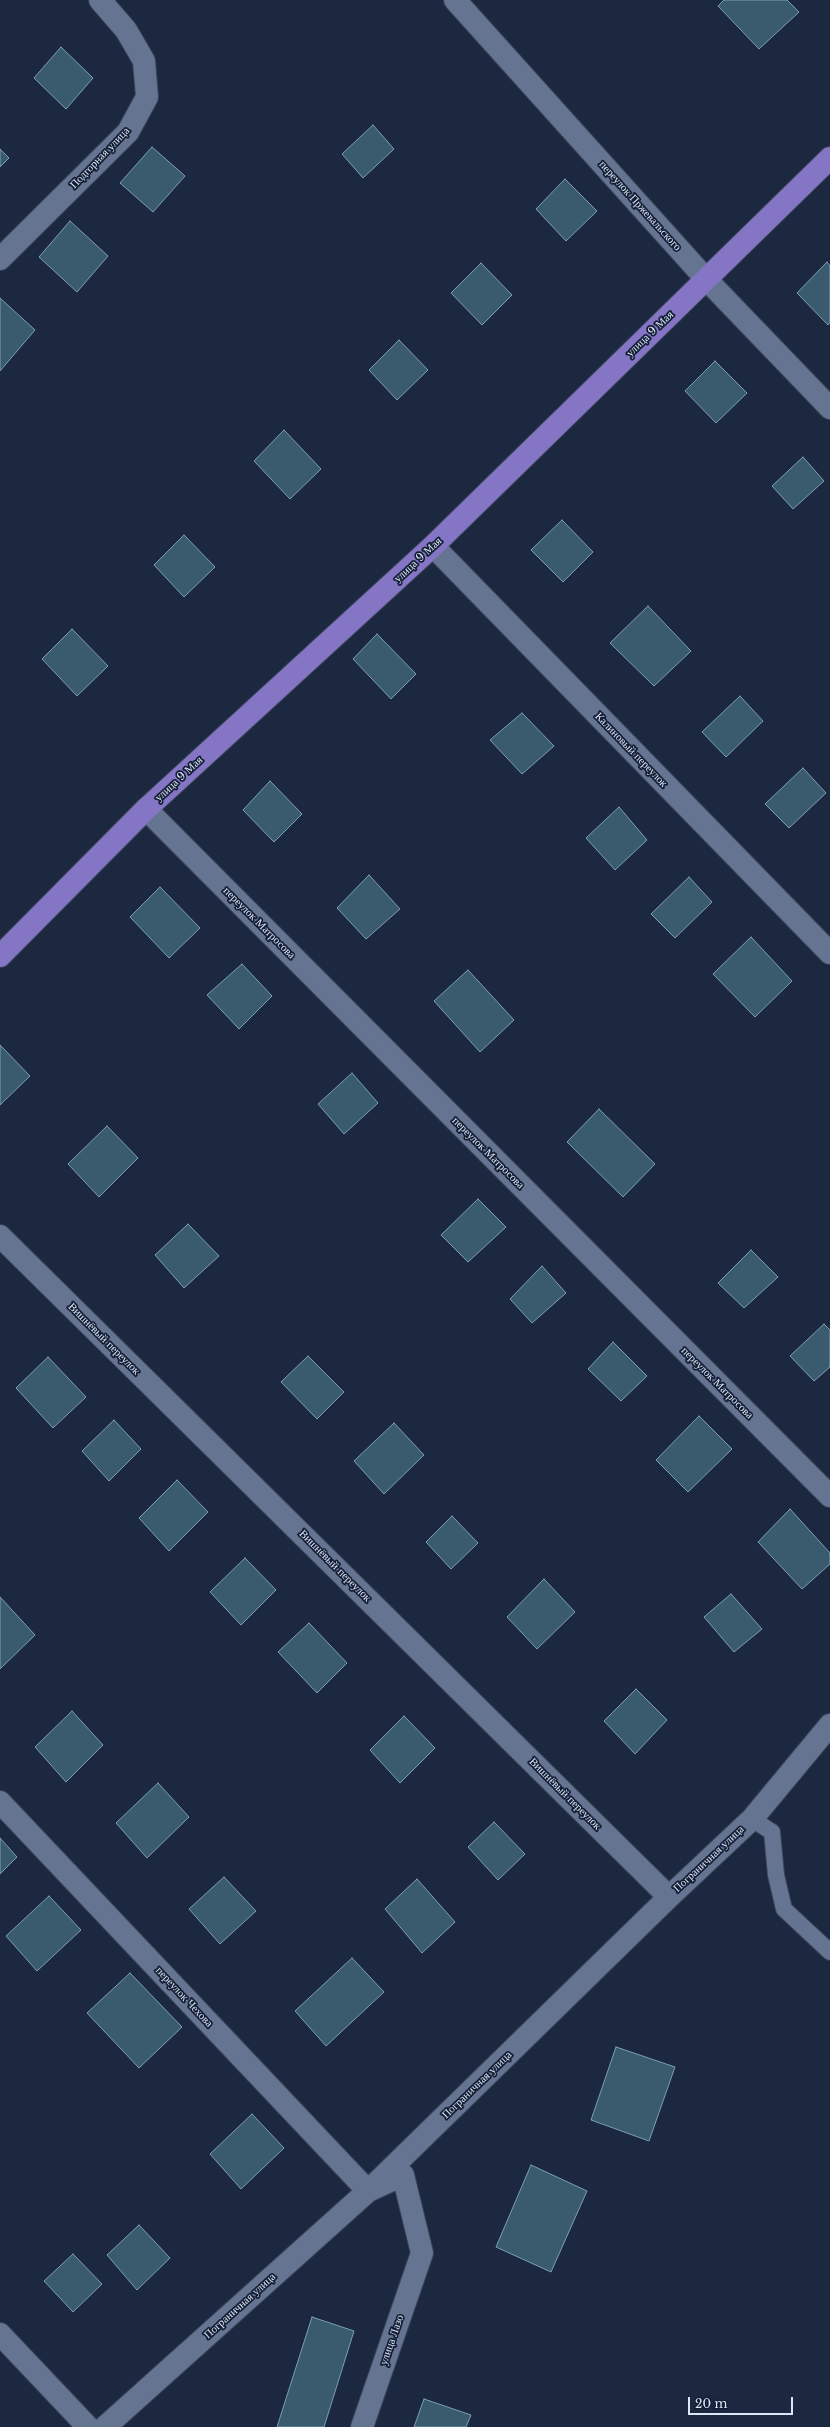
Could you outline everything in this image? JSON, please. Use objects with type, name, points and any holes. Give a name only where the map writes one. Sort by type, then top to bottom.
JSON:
[{"type":"main road","name":"улица 9 Мая","points":[[0,956],[146,810],[432,546],[830,158]]},
{"type":"street","name":"Подгорная улица","points":[[0,259],[128,132],[147,97],[144,61],[126,30],[100,0]]},
{"type":"street","name":"переулок Пржевальского","points":[[455,0],[706,279],[830,408]]},
{"type":"street","name":"Калиновый переулок","points":[[432,546],[830,953]]},
{"type":"street","name":"переулок Матросова","points":[[146,810],[830,1496]]},
{"type":"street","name":"Вишнёвый переулок","points":[[0,1236],[669,1897]]},
{"type":"street","name":"Пограничная улица","points":[[105,2427],[368,2192],[669,1897],[752,1819],[830,1725]]},
{"type":"street","name":"переулок Чехова","points":[[0,1802],[368,2192]]},
{"type":"street","name":"улица Лазо","points":[[362,2427],[422,2253],[403,2175],[368,2192]]},
{"type":"street","points":[[0,2334],[88,2427]]},
{"type":"lane","points":[[752,1819],[772,1832],[776,1875],[784,1909],[830,1952]]},
{"type":"building","points":[[724,0],[787,0],[799,12],[759,49],[718,6]]},
{"type":"building","points":[[61,47],[93,78],[66,109],[34,78]]},
{"type":"building","points":[[373,125],[394,149],[363,178],[342,154]]},
{"type":"building","points":[[152,147],[185,176],[153,212],[120,183]]},
{"type":"building","points":[[0,149],[9,158],[0,167]]},
{"type":"building","points":[[565,179],[597,211],[566,241],[536,209]]},
{"type":"building","points":[[70,221],[108,256],[77,292],[39,257]]},
{"type":"building","points":[[827,262],[830,266],[830,322],[828,325],[797,293]]},
{"type":"building","points":[[481,263],[512,295],[482,325],[451,293]]},
{"type":"building","points":[[0,298],[35,330],[0,371]]},
{"type":"building","points":[[399,340],[428,370],[397,400],[369,370]]},
{"type":"building","points":[[715,361],[747,393],[716,423],[685,391]]},
{"type":"building","points":[[284,430],[321,469],[290,499],[254,461]]},
{"type":"building","points":[[803,457],[824,481],[793,509],[772,486]]},
{"type":"building","points":[[562,520],[593,552],[563,582],[531,550]]},
{"type":"building","points":[[184,535],[215,567],[184,597],[154,565]]},
{"type":"building","points":[[648,606],[691,651],[654,686],[610,643]]},
{"type":"building","points":[[72,629],[108,666],[77,696],[42,659]]},
{"type":"building","points":[[377,634],[416,674],[391,699],[353,659]]},
{"type":"building","points":[[740,696],[763,721],[726,757],[702,732]]},
{"type":"building","points":[[522,713],[554,746],[522,774],[490,740]]},
{"type":"building","points":[[803,768],[826,793],[789,828],[765,804]]},
{"type":"building","points":[[270,781],[302,814],[274,842],[243,810]]},
{"type":"building","points":[[619,807],[647,840],[615,870],[586,838]]},
{"type":"building","points":[[369,875],[400,909],[366,939],[337,908]]},
{"type":"building","points":[[689,877],[712,902],[675,938],[651,914]]},
{"type":"building","points":[[160,887],[200,928],[169,958],[130,917]]},
{"type":"building","points":[[751,937],[792,981],[755,1017],[713,974]]},
{"type":"building","points":[[242,964],[272,996],[239,1029],[207,995]]},
{"type":"building","points":[[468,970],[514,1020],[480,1052],[434,1001]]},
{"type":"building","points":[[0,1045],[30,1076],[0,1105]]},
{"type":"building","points":[[352,1073],[378,1103],[344,1134],[318,1104]]},
{"type":"building","points":[[599,1109],[655,1164],[623,1197],[567,1142]]},
{"type":"building","points":[[107,1126],[138,1158],[99,1197],[68,1164]]},
{"type":"building","points":[[478,1199],[506,1227],[468,1262],[441,1235]]},
{"type":"building","points":[[188,1224],[219,1256],[184,1288],[155,1255]]},
{"type":"building","points":[[751,1250],[778,1277],[744,1308],[718,1283]]},
{"type":"building","points":[[542,1266],[566,1293],[532,1323],[510,1299]]},
{"type":"building","points":[[824,1324],[830,1330],[830,1367],[814,1381],[790,1356]]},
{"type":"building","points":[[613,1342],[647,1376],[621,1401],[588,1369]]},
{"type":"building","points":[[308,1356],[344,1392],[317,1419],[281,1382]]},
{"type":"building","points":[[48,1357],[86,1397],[53,1428],[16,1388]]},
{"type":"building","points":[[699,1416],[732,1449],[688,1492],[656,1460]]},
{"type":"building","points":[[114,1420],[141,1449],[109,1481],[82,1451]]},
{"type":"building","points":[[394,1423],[424,1455],[384,1494],[354,1461]]},
{"type":"building","points":[[177,1480],[208,1512],[169,1551],[139,1518]]},
{"type":"building","points":[[790,1509],[830,1553],[830,1564],[802,1589],[758,1542]]},
{"type":"building","points":[[452,1516],[478,1543],[451,1569],[426,1542]]},
{"type":"building","points":[[245,1558],[276,1590],[241,1625],[210,1592]]},
{"type":"building","points":[[544,1579],[575,1612],[537,1649],[507,1617]]},
{"type":"building","points":[[731,1594],[762,1629],[734,1652],[704,1617]]},
{"type":"building","points":[[0,1597],[35,1635],[0,1669]]},
{"type":"building","points":[[309,1623],[347,1663],[317,1693],[278,1652]]},
{"type":"building","points":[[636,1689],[667,1720],[635,1754],[604,1721]]},
{"type":"building","points":[[72,1711],[103,1745],[66,1782],[35,1747]]},
{"type":"building","points":[[404,1716],[435,1748],[400,1783],[370,1750]]},
{"type":"building","points":[[158,1783],[189,1817],[147,1858],[116,1823]]},
{"type":"building","points":[[494,1822],[525,1854],[498,1880],[468,1847]]},
{"type":"building","points":[[0,1838],[17,1857],[0,1874]]},
{"type":"building","points":[[224,1877],[256,1911],[220,1944],[189,1909]]},
{"type":"building","points":[[417,1879],[455,1922],[422,1953],[385,1909]]},
{"type":"building","points":[[49,1896],[81,1930],[37,1971],[6,1936]]},
{"type":"building","points":[[352,1958],[384,1992],[326,2046],[295,2011]]},
{"type":"building","points":[[130,1973],[182,2027],[139,2068],[87,2013]]},
{"type":"building","points":[[616,2047],[675,2067],[649,2141],[591,2120]]},
{"type":"building","points":[[252,2114],[284,2148],[241,2189],[210,2154]]},
{"type":"building","points":[[531,2165],[587,2191],[551,2272],[496,2247]]},
{"type":"building","points":[[139,2225],[170,2258],[137,2290],[107,2255]]},
{"type":"building","points":[[73,2254],[102,2284],[73,2312],[44,2281]]},
{"type":"building","points":[[312,2317],[354,2331],[324,2427],[277,2427]]},
{"type":"building","points":[[424,2399],[471,2415],[466,2427],[414,2427]]}]
